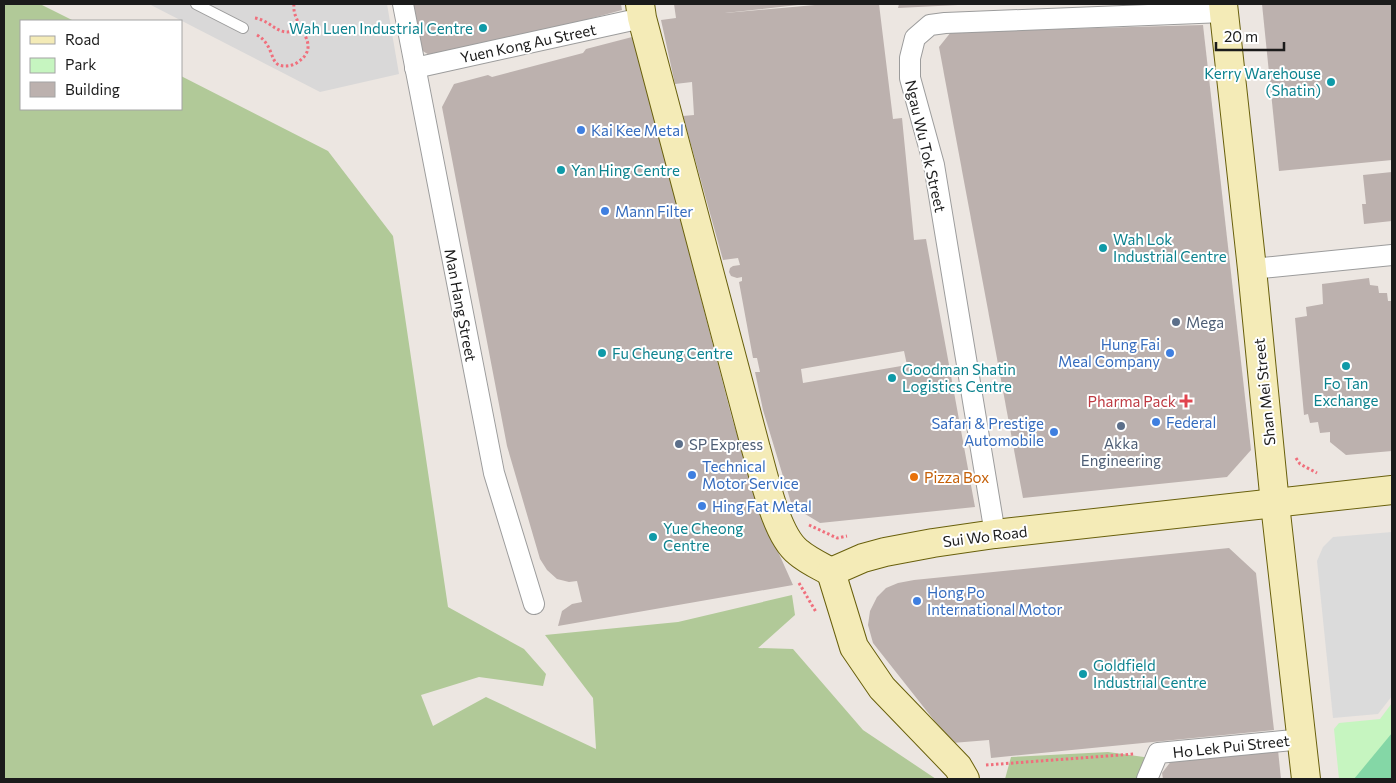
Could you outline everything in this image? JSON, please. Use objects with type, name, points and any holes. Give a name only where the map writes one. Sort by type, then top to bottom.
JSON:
[{"type":"street","name":"Man Hang Street","points":[[403,4],[494,473],[534,604]]},
{"type":"street","name":"Shan Mei Street","points":[[1224,8],[1275,504],[1306,779]]},
{"type":"street","name":"Ngau Wu Tok Street","points":[[995,534],[934,165],[910,78],[910,58],[915,38],[930,25],[1224,8]]},
{"type":"street","name":"Yuen Kong Au Street","points":[[415,68],[641,11]]},
{"type":"street","points":[[641,11],[753,440],[776,517],[785,538],[797,552],[831,572],[854,647],[882,688],[958,767],[971,772]]},
{"type":"street","points":[[1252,270],[1392,255]]},
{"type":"street","name":"Sui Wo Road","points":[[831,572],[863,558],[885,552],[995,534],[1392,490]]},
{"type":"street","name":"Ho Lek Pui Street","points":[[1147,779],[1158,753],[1303,739]]},
{"type":"lane","points":[[200,5],[247,30]]},
{"type":"path","points":[[247,30],[268,44],[275,61],[280,65],[288,66],[297,63],[306,54],[308,39],[296,19],[294,4]]},
{"type":"path","points":[[250,18],[263,20],[282,32],[293,32],[300,28]]},
{"type":"path","points":[[801,521],[837,538],[856,535]]},
{"type":"path","points":[[971,772],[1158,753]]},
{"type":"shaded area","points":[[149,4],[387,4],[399,74],[320,92]]},
{"type":"shaded area","points":[[1392,532],[1392,696],[1378,714],[1333,718],[1317,561],[1323,547],[1333,537]]},
{"type":"green space","points":[[4,4],[40,4],[72,20],[20,20],[20,110],[182,110],[182,77],[328,151],[393,236],[448,607],[524,649],[546,674],[543,686],[479,677],[421,695],[433,726],[486,697],[596,749],[593,698],[545,635],[678,622],[792,595],[795,615],[758,648],[793,649],[863,730],[936,779],[4,779]]},
{"type":"green space","points":[[1392,703],[1392,779],[1339,779],[1334,729],[1339,723],[1380,719]]},
{"type":"green space","points":[[1392,733],[1392,779],[1354,779]]},
{"type":"green space","points":[[1108,752],[1151,758],[1143,779],[1005,779],[1011,757]]},
{"type":"building","name":"Wah Luen Industrial Centre","points":[[406,4],[621,4],[622,10],[438,60],[414,46]]},
{"type":"building","points":[[674,4],[798,4],[725,13],[826,4],[879,4],[893,119],[902,118],[914,240],[926,239],[975,507],[820,523],[792,506],[763,410],[755,372],[760,372],[757,358],[753,358],[739,282],[742,281],[742,277],[731,276],[729,272],[733,266],[740,265],[738,258],[723,260],[683,116],[694,115],[692,82],[675,84],[661,20],[676,18]],"holes":[[[904,351],[907,365],[803,383],[801,369]]]},
{"type":"building","points":[[899,4],[958,4],[958,5],[898,8]]},
{"type":"building","name":"Kerry Warehouse (Shatin)","points":[[1262,4],[1392,4],[1392,160],[1279,171]]},
{"type":"building","name":"Wah Lok Industrial Centre","points":[[1203,25],[1251,450],[1227,477],[1023,498],[939,47],[951,32]]},
{"type":"building","points":[[636,36],[732,418],[762,516],[793,585],[558,626],[562,611],[572,604],[582,602],[577,581],[569,582],[557,579],[547,570],[540,559],[507,446],[442,107],[454,84],[488,75],[492,77],[583,53],[586,49]]},
{"type":"building","points":[[1392,172],[1392,221],[1364,224],[1362,204],[1366,204],[1363,175]]},
{"type":"building","name":"Fo Tan Exchange","points":[[1369,278],[1370,285],[1378,286],[1379,293],[1387,293],[1388,301],[1392,301],[1392,451],[1346,455],[1330,442],[1330,432],[1320,433],[1318,422],[1310,423],[1308,414],[1304,415],[1295,318],[1307,316],[1306,307],[1323,304],[1322,284]]},
{"type":"building","name":"Goldfield Industrial Centre","points":[[1229,548],[1256,573],[1274,730],[991,758],[989,740],[952,743],[873,643],[868,625],[870,611],[877,597],[886,588],[898,583]]},
{"type":"building","points":[[1278,750],[1281,779],[1163,779],[1162,773],[1172,760]]},
{"type":"place","name":"Wah Luen Industrial Centre","points":[[483,28]]},
{"type":"place","name":"Kerry Warehouse (Shatin)","points":[[1331,82]]},
{"type":"place","name":"Kai Kee Metal","points":[[581,130]]},
{"type":"place","name":"Yan Hing Centre","points":[[561,170]]},
{"type":"place","name":"Mann Filter","points":[[605,211]]},
{"type":"place","name":"Wah Lok Industrial Centre","points":[[1103,248]]},
{"type":"place","name":"Mega","points":[[1176,322]]},
{"type":"place","name":"Fu Cheung Centre","points":[[602,353]]},
{"type":"place","name":"Hung Fai Meal Company","points":[[1170,353]]},
{"type":"place","name":"Fo Tan Exchange","points":[[1346,366]]},
{"type":"place","name":"Goodman Shatin Logistics Centre","points":[[892,378]]},
{"type":"place","name":"Pharma Pack","points":[[1186,401]]},
{"type":"place","name":"Federal","points":[[1156,422]]},
{"type":"place","name":"Akka Engineering","points":[[1121,426]]},
{"type":"place","name":"Safari & Prestige Automobile","points":[[1054,432]]},
{"type":"place","name":"SP Express","points":[[679,444]]},
{"type":"place","name":"Technical Motor Service","points":[[692,475]]},
{"type":"place","name":"Pizza Box","points":[[914,477]]},
{"type":"place","name":"Hing Fat Metal","points":[[702,506]]},
{"type":"place","name":"Yue Cheong Centre","points":[[653,537]]},
{"type":"place","name":"Hong Po International Motor","points":[[917,601]]},
{"type":"place","name":"Goldfield Industrial Centre","points":[[1083,674]]}]
